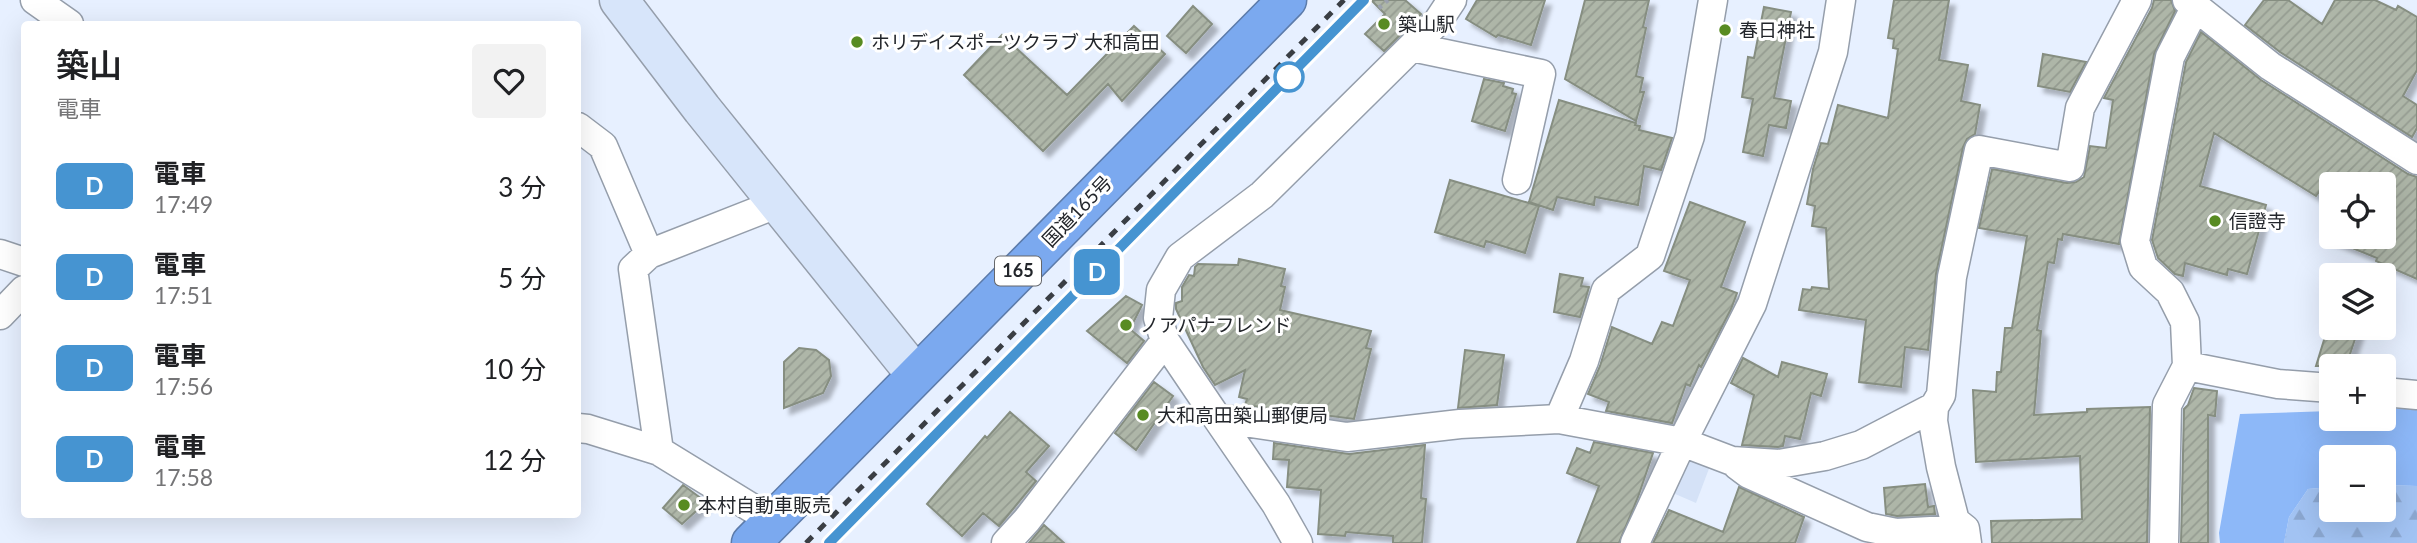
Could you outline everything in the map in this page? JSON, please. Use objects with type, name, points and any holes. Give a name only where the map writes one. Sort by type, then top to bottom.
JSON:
[{"type":"highway","name":"国道165号","points":[[762,532],[1287,0]]},
{"type":"street","points":[[36,0],[65,21]]},
{"type":"street","points":[[619,0],[702,109],[916,375]]},
{"type":"street","points":[[1298,543],[1276,504],[1165,341],[1158,318],[1161,290],[1180,257],[1262,195],[1438,21],[1452,0]]},
{"type":"street","points":[[1559,419],[1584,361],[1606,290],[1650,256],[1690,136],[1713,0]]},
{"type":"street","points":[[1635,543],[1682,442],[1752,304],[1833,52],[1841,0]]},
{"type":"street","points":[[1966,536],[1955,521],[1933,421],[1934,407],[1941,395],[1952,276],[1979,150],[2070,167],[2080,108],[2137,0]]},
{"type":"street","points":[[2164,543],[2166,405],[2187,366],[2185,322],[2170,292],[2143,267],[2135,241],[2170,57],[2192,3],[2270,66],[2417,160]]},
{"type":"street","points":[[1412,47],[1541,74],[1517,180]]},
{"type":"street","points":[[581,129],[603,146],[649,254]]},
{"type":"street","points":[[659,451],[634,270],[649,254],[779,203]]},
{"type":"street","points":[[0,254],[21,261]]},
{"type":"street","points":[[0,315],[21,293]]},
{"type":"street","points":[[1006,543],[1027,520],[1165,341]]},
{"type":"street","points":[[2187,366],[2278,384],[2319,387]]},
{"type":"street","points":[[2396,393],[2417,395]]},
{"type":"street","points":[[1732,461],[1779,464],[1825,456],[1861,445],[1934,407]]},
{"type":"street","points":[[1217,418],[1347,437],[1460,424],[1559,419],[1682,442],[1732,461],[1749,474],[1867,527],[1896,533],[1966,536]]},
{"type":"street","points":[[581,428],[659,451],[762,532]]},
{"type":"path","points":[[1379,8],[1388,0]]},
{"type":"shaded area","points":[[2417,408],[2417,486],[2396,485],[2396,445],[2319,445],[2319,488],[2308,489],[2289,517],[2284,543],[2220,543],[2219,533],[2240,414],[2319,411],[2319,431],[2396,431],[2396,409]]},
{"type":"shaded area","points":[[1680,454],[1710,466],[1696,503],[1666,490]]},
{"type":"green space","points":[[2396,485],[2417,486],[2417,543],[2284,543],[2289,517],[2308,489],[2319,488],[2319,522],[2396,522]]},
{"type":"building","points":[[1371,0],[1405,0],[1421,14],[1384,51],[1365,34],[1385,14]]},
{"type":"building","points":[[1477,0],[1545,0],[1531,45],[1498,35],[1496,37],[1466,19]]},
{"type":"building","points":[[1585,0],[1649,0],[1636,76],[1643,78],[1640,92],[1644,92],[1636,121],[1565,79]]},
{"type":"building","points":[[1894,0],[1949,0],[1939,60],[1968,65],[1961,101],[1980,105],[1975,134],[1967,139],[1963,147],[1936,274],[1928,350],[1905,347],[1901,387],[1859,382],[1866,320],[1799,310],[1803,289],[1829,289],[1826,228],[1812,226],[1815,206],[1807,204],[1821,143],[1828,144],[1838,105],[1888,118],[1898,49],[1893,48],[1894,39],[1888,38]]},
{"type":"building","points":[[2154,0],[2171,0],[2175,11],[2154,54],[2119,244],[2063,234],[2062,240],[2058,239],[2054,263],[2048,262],[2037,330],[2041,331],[2034,415],[2087,412],[2087,409],[2150,407],[2147,543],[1992,543],[1991,521],[2082,519],[2080,456],[1976,462],[1973,390],[1996,392],[1997,372],[2001,372],[2005,328],[2012,328],[2027,236],[1979,228],[1992,169],[2067,183],[2084,177],[2090,146],[2106,148],[2113,100],[2104,98]]},
{"type":"building","points":[[2264,0],[2288,0],[2322,24],[2335,0],[2375,0],[2396,10],[2398,6],[2417,17],[2417,70],[2403,96],[2417,105],[2417,128],[2412,137],[2280,52],[2245,25]]},
{"type":"building","points":[[1193,6],[1212,24],[1186,53],[1167,36]]},
{"type":"building","points":[[1764,7],[1791,12],[1774,98],[1791,101],[1786,128],[1769,125],[1763,156],[1743,152],[1753,99],[1742,97],[1748,57],[1754,58]]},
{"type":"building","points":[[1134,26],[1165,54],[1122,101],[1108,84],[1043,151],[964,75],[1002,35],[1067,95]]},
{"type":"building","points":[[2201,32],[2261,80],[2408,174],[2417,177],[2417,279],[2396,270],[2396,263],[2381,263],[2376,261],[2377,258],[2355,249],[2396,249],[2396,172],[2319,172],[2319,192],[2316,196],[2214,133],[2200,186],[2266,205],[2247,274],[2228,269],[2227,275],[2185,263],[2183,276],[2175,274],[2158,258],[2152,240],[2186,62]]},
{"type":"building","points":[[2043,54],[2086,62],[2070,92],[2038,86]]},
{"type":"building","points":[[1484,79],[1504,83],[1503,86],[1513,89],[1512,93],[1516,94],[1505,131],[1472,121]]},
{"type":"building","points":[[1559,100],[1636,123],[1635,125],[1640,126],[1639,130],[1672,138],[1661,170],[1644,166],[1638,205],[1595,197],[1594,205],[1557,197],[1553,210],[1529,202]]},
{"type":"building","points":[[1450,180],[1539,206],[1525,253],[1486,241],[1484,247],[1435,232]]},
{"type":"building","points":[[1690,202],[1745,222],[1721,287],[1737,293],[1731,309],[1690,386],[1686,384],[1672,423],[1606,411],[1609,402],[1588,394],[1612,327],[1652,344],[1662,322],[1673,326],[1690,280],[1664,271]]},
{"type":"building","points":[[1239,259],[1285,269],[1281,286],[1285,287],[1280,310],[1371,331],[1366,348],[1371,349],[1354,419],[1245,405],[1247,399],[1239,397],[1245,370],[1215,385],[1203,367],[1176,309],[1176,303],[1182,301],[1182,287],[1189,275],[1194,276],[1198,264],[1238,265]]},
{"type":"building","points":[[1560,274],[1583,278],[1581,286],[1589,287],[1580,317],[1554,312]]},
{"type":"building","points":[[1126,296],[1142,305],[1130,329],[1144,341],[1127,363],[1087,331]]},
{"type":"building","points":[[2324,340],[2355,340],[2350,354],[2320,354]]},
{"type":"building","points":[[799,348],[816,350],[829,360],[831,376],[823,393],[784,408],[784,362]]},
{"type":"building","points":[[1465,350],[1504,355],[1497,405],[1458,408]]},
{"type":"building","points":[[1743,358],[1778,377],[1782,362],[1827,374],[1821,396],[1811,393],[1800,439],[1785,436],[1783,446],[1778,447],[1742,445],[1754,395],[1731,383]]},
{"type":"building","points":[[1154,382],[1173,396],[1136,450],[1115,433]]},
{"type":"building","points":[[2194,388],[2217,391],[2215,416],[2208,415],[2208,543],[2181,543],[2184,409]]},
{"type":"building","points":[[1010,412],[1049,446],[1026,472],[1036,481],[999,526],[983,513],[962,536],[927,504],[985,436],[987,438]]},
{"type":"building","points":[[1594,442],[1653,453],[1619,543],[1577,543],[1599,486],[1567,473],[1577,448],[1590,453]]},
{"type":"building","points":[[1274,443],[1349,454],[1425,445],[1421,498],[1426,499],[1422,543],[1393,543],[1393,536],[1346,532],[1345,536],[1318,534],[1321,490],[1287,487],[1289,460],[1273,459]]},
{"type":"building","points":[[1925,484],[1928,507],[1934,506],[1935,514],[1886,514],[1884,488]]},
{"type":"building","name":"本村自動車販売","points":[[683,485],[706,502],[682,524],[663,508]]},
{"type":"building","points":[[1739,487],[1804,517],[1795,543],[1653,543],[1669,510],[1723,532]]},
{"type":"building","points":[[1044,525],[1064,543],[1029,543]]},
{"type":"railway","points":[[806,543],[1344,0]]},
{"type":"railway","points":[[828,543],[1364,0]]},
{"type":"train","name":"D","points":[[829,543],[1364,0]]},
{"type":"place","name":"築山駅","points":[[1384,24]]},
{"type":"place","name":"春日神社","points":[[1725,30]]},
{"type":"place","name":"ホリデイスポーツクラブ 大和高田","points":[[857,42]]},
{"type":"place","name":"信證寺","points":[[2215,221]]},
{"type":"place","name":"ノアパナフレンド","points":[[1126,325]]},
{"type":"place","name":"大和高田築山郵便局","points":[[1143,415]]},
{"type":"place","name":"本村自動車販売","points":[[684,505]]}]
